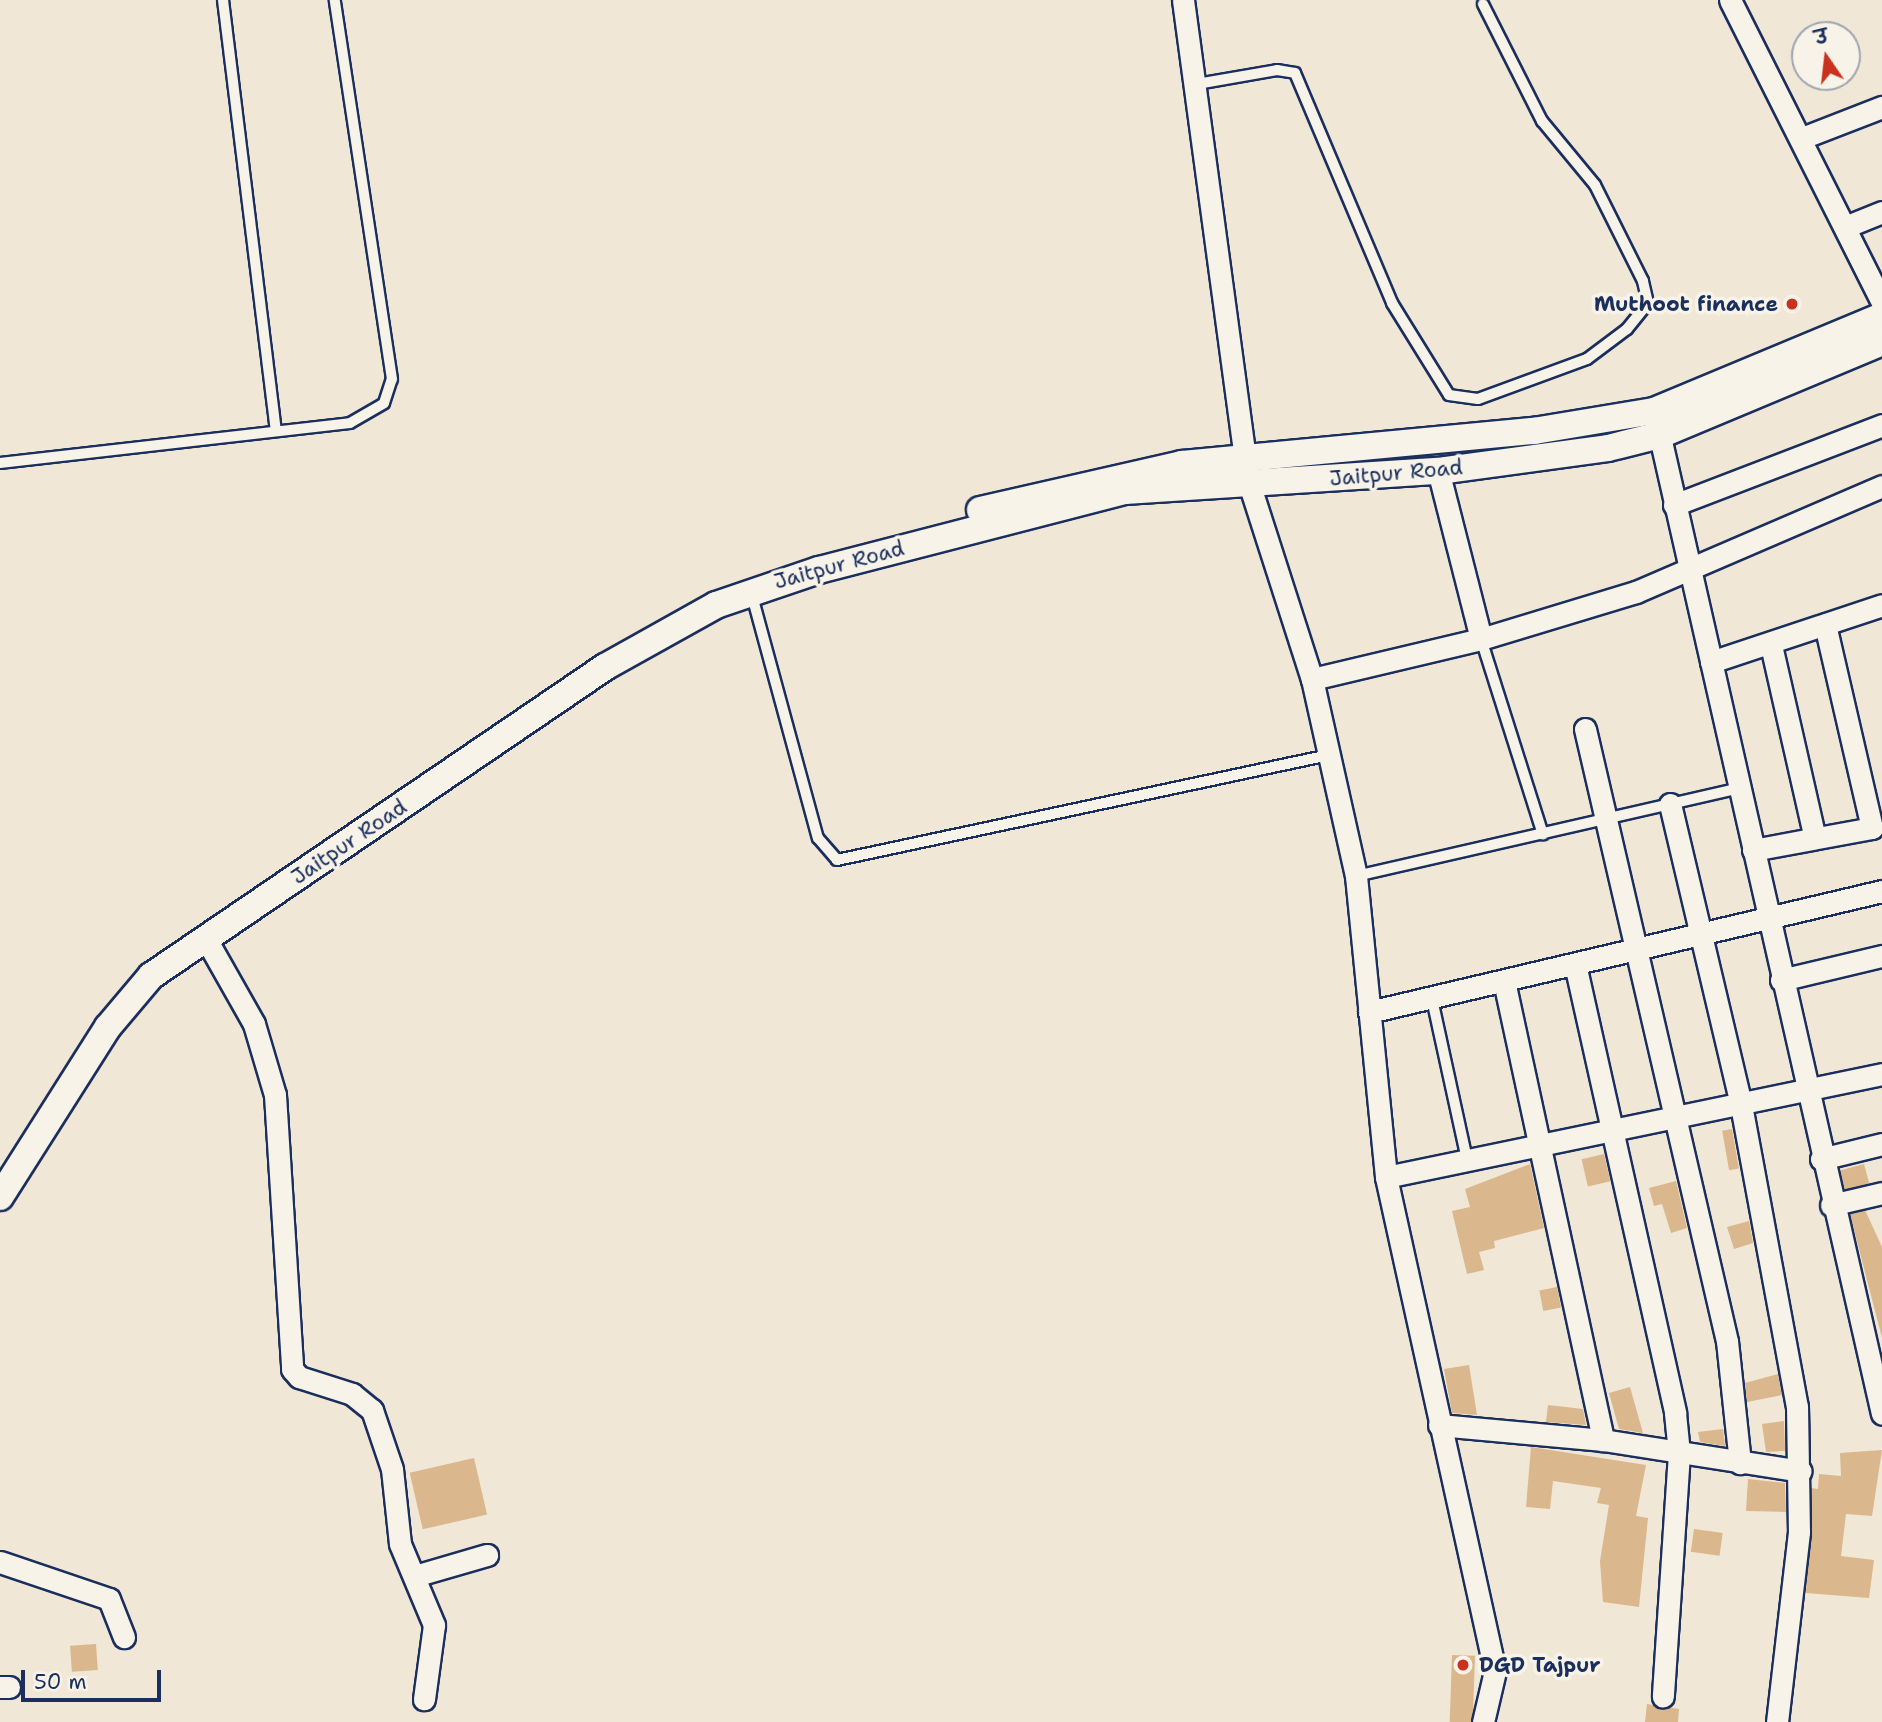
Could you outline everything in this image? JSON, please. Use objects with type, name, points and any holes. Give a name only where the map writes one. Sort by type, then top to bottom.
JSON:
[{"type":"street","points":[[1183,0],[1197,84],[1247,469],[1312,679],[1356,876],[1386,1177],[1438,1425],[1495,1671],[1483,1722]]},
{"type":"street","points":[[1730,0],[1802,138],[1882,302]]},
{"type":"street","points":[[1802,138],[1882,107]]},
{"type":"street","points":[[1845,227],[1882,212]]},
{"type":"street","name":"Jaitpur Road","points":[[0,1198],[119,1011],[151,976],[605,667],[750,590],[1125,491],[1247,469],[1534,431],[1657,423],[1882,316]]},
{"type":"street","name":"Jaitpur Road","points":[[0,1175],[131,978],[633,635],[756,573],[1080,482],[1247,469],[1437,470],[1657,423],[1882,342]]},
{"type":"street","points":[[1657,423],[1831,1205],[1882,1414]]},
{"type":"street","points":[[1674,505],[1882,425]]},
{"type":"street","points":[[1437,470],[1481,639]]},
{"type":"street","points":[[1312,679],[1481,639],[1636,592],[1690,566],[1882,486]]},
{"type":"street","points":[[1711,662],[1771,645],[1882,606]]},
{"type":"street","points":[[1753,850],[1872,828],[1825,624]]},
{"type":"street","points":[[1771,645],[1815,838]]},
{"type":"street","points":[[1585,729],[1727,1341],[1740,1462]]},
{"type":"street","points":[[1670,804],[1741,1105],[1797,1406],[1801,1471],[1777,1722]]},
{"type":"street","points":[[1369,1012],[1432,999],[1767,915],[1882,891]]},
{"type":"street","points":[[206,939],[254,1024],[275,1095],[292,1369],[299,1377],[352,1394],[372,1410],[392,1469],[400,1544],[418,1575],[434,1625],[424,1699]]},
{"type":"street","points":[[1782,979],[1882,956]]},
{"type":"street","points":[[1575,964],[1614,1129],[1679,1453],[1663,1696]]},
{"type":"street","points":[[1504,981],[1603,1440]]},
{"type":"street","points":[[1386,1177],[1675,1116],[1741,1105],[1882,1073]]},
{"type":"street","points":[[1821,1159],[1882,1144]]},
{"type":"street","points":[[1831,1205],[1882,1193]]},
{"type":"street","points":[[1438,1425],[1603,1440],[1801,1471]]},
{"type":"street","points":[[418,1575],[487,1555]]},
{"type":"street","points":[[0,1562],[109,1599],[124,1637]]},
{"type":"lane","points":[[223,0],[276,430]]},
{"type":"lane","points":[[0,463],[276,430],[369,415],[384,403],[392,379],[335,0]]},
{"type":"lane","points":[[1197,84],[1277,70],[1295,73],[1392,303],[1449,395],[1478,399],[1587,359],[1628,329],[1647,303],[1643,281],[1595,185],[1542,121],[1483,4]]},
{"type":"lane","points":[[750,590],[818,838],[837,860],[1329,755]]},
{"type":"lane","points":[[1481,639],[1543,834]]},
{"type":"lane","points":[[1356,876],[1739,788]]},
{"type":"lane","points":[[1432,999],[1467,1160]]},
{"type":"building","points":[[1732,1129],[1739,1168],[1729,1170],[1722,1131]]},
{"type":"building","points":[[1604,1154],[1610,1181],[1588,1186],[1582,1159]]},
{"type":"building","points":[[1530,1164],[1544,1228],[1494,1241],[1495,1248],[1479,1252],[1484,1270],[1467,1274],[1452,1211],[1470,1207],[1465,1189]]},
{"type":"building","points":[[1864,1164],[1869,1183],[1845,1190],[1840,1170]]},
{"type":"building","points":[[1676,1181],[1687,1228],[1671,1233],[1662,1204],[1654,1206],[1649,1188]]},
{"type":"building","points":[[1865,1210],[1882,1247],[1882,1338],[1850,1214]]},
{"type":"building","points":[[1749,1221],[1753,1243],[1734,1249],[1727,1227]]},
{"type":"building","points":[[1557,1287],[1561,1308],[1543,1311],[1539,1290]]},
{"type":"building","points":[[1469,1365],[1477,1415],[1452,1413],[1444,1369]]},
{"type":"building","points":[[1778,1374],[1782,1395],[1747,1402],[1745,1383]]},
{"type":"building","points":[[1630,1387],[1643,1433],[1619,1429],[1609,1393]]},
{"type":"building","points":[[1548,1405],[1583,1409],[1586,1425],[1546,1422]]},
{"type":"building","points":[[1784,1421],[1785,1451],[1766,1452],[1762,1424]]},
{"type":"building","points":[[1723,1429],[1725,1446],[1700,1442],[1698,1432]]},
{"type":"building","points":[[1531,1447],[1646,1465],[1636,1516],[1648,1518],[1639,1607],[1603,1602],[1600,1561],[1609,1505],[1597,1503],[1601,1488],[1553,1481],[1550,1509],[1526,1507]]},
{"type":"building","points":[[1882,1450],[1872,1516],[1846,1514],[1841,1556],[1874,1560],[1869,1598],[1806,1593],[1811,1488],[1818,1489],[1819,1474],[1841,1476],[1840,1453]]},
{"type":"building","points":[[474,1458],[487,1515],[423,1529],[410,1473]]},
{"type":"building","points":[[1748,1479],[1785,1483],[1786,1512],[1746,1511]]},
{"type":"building","points":[[1694,1529],[1723,1533],[1720,1556],[1691,1552]]},
{"type":"building","points":[[96,1644],[98,1670],[72,1672],[70,1646]]},
{"type":"building","points":[[1452,1655],[1475,1656],[1473,1722],[1450,1722]]},
{"type":"building","points":[[1647,1704],[1679,1709],[1678,1722],[1645,1722]]},
{"type":"place","name":"Muthoot finance","points":[[1792,304]]},
{"type":"place","name":"DGD Tajpur","points":[[1463,1665]]}]
